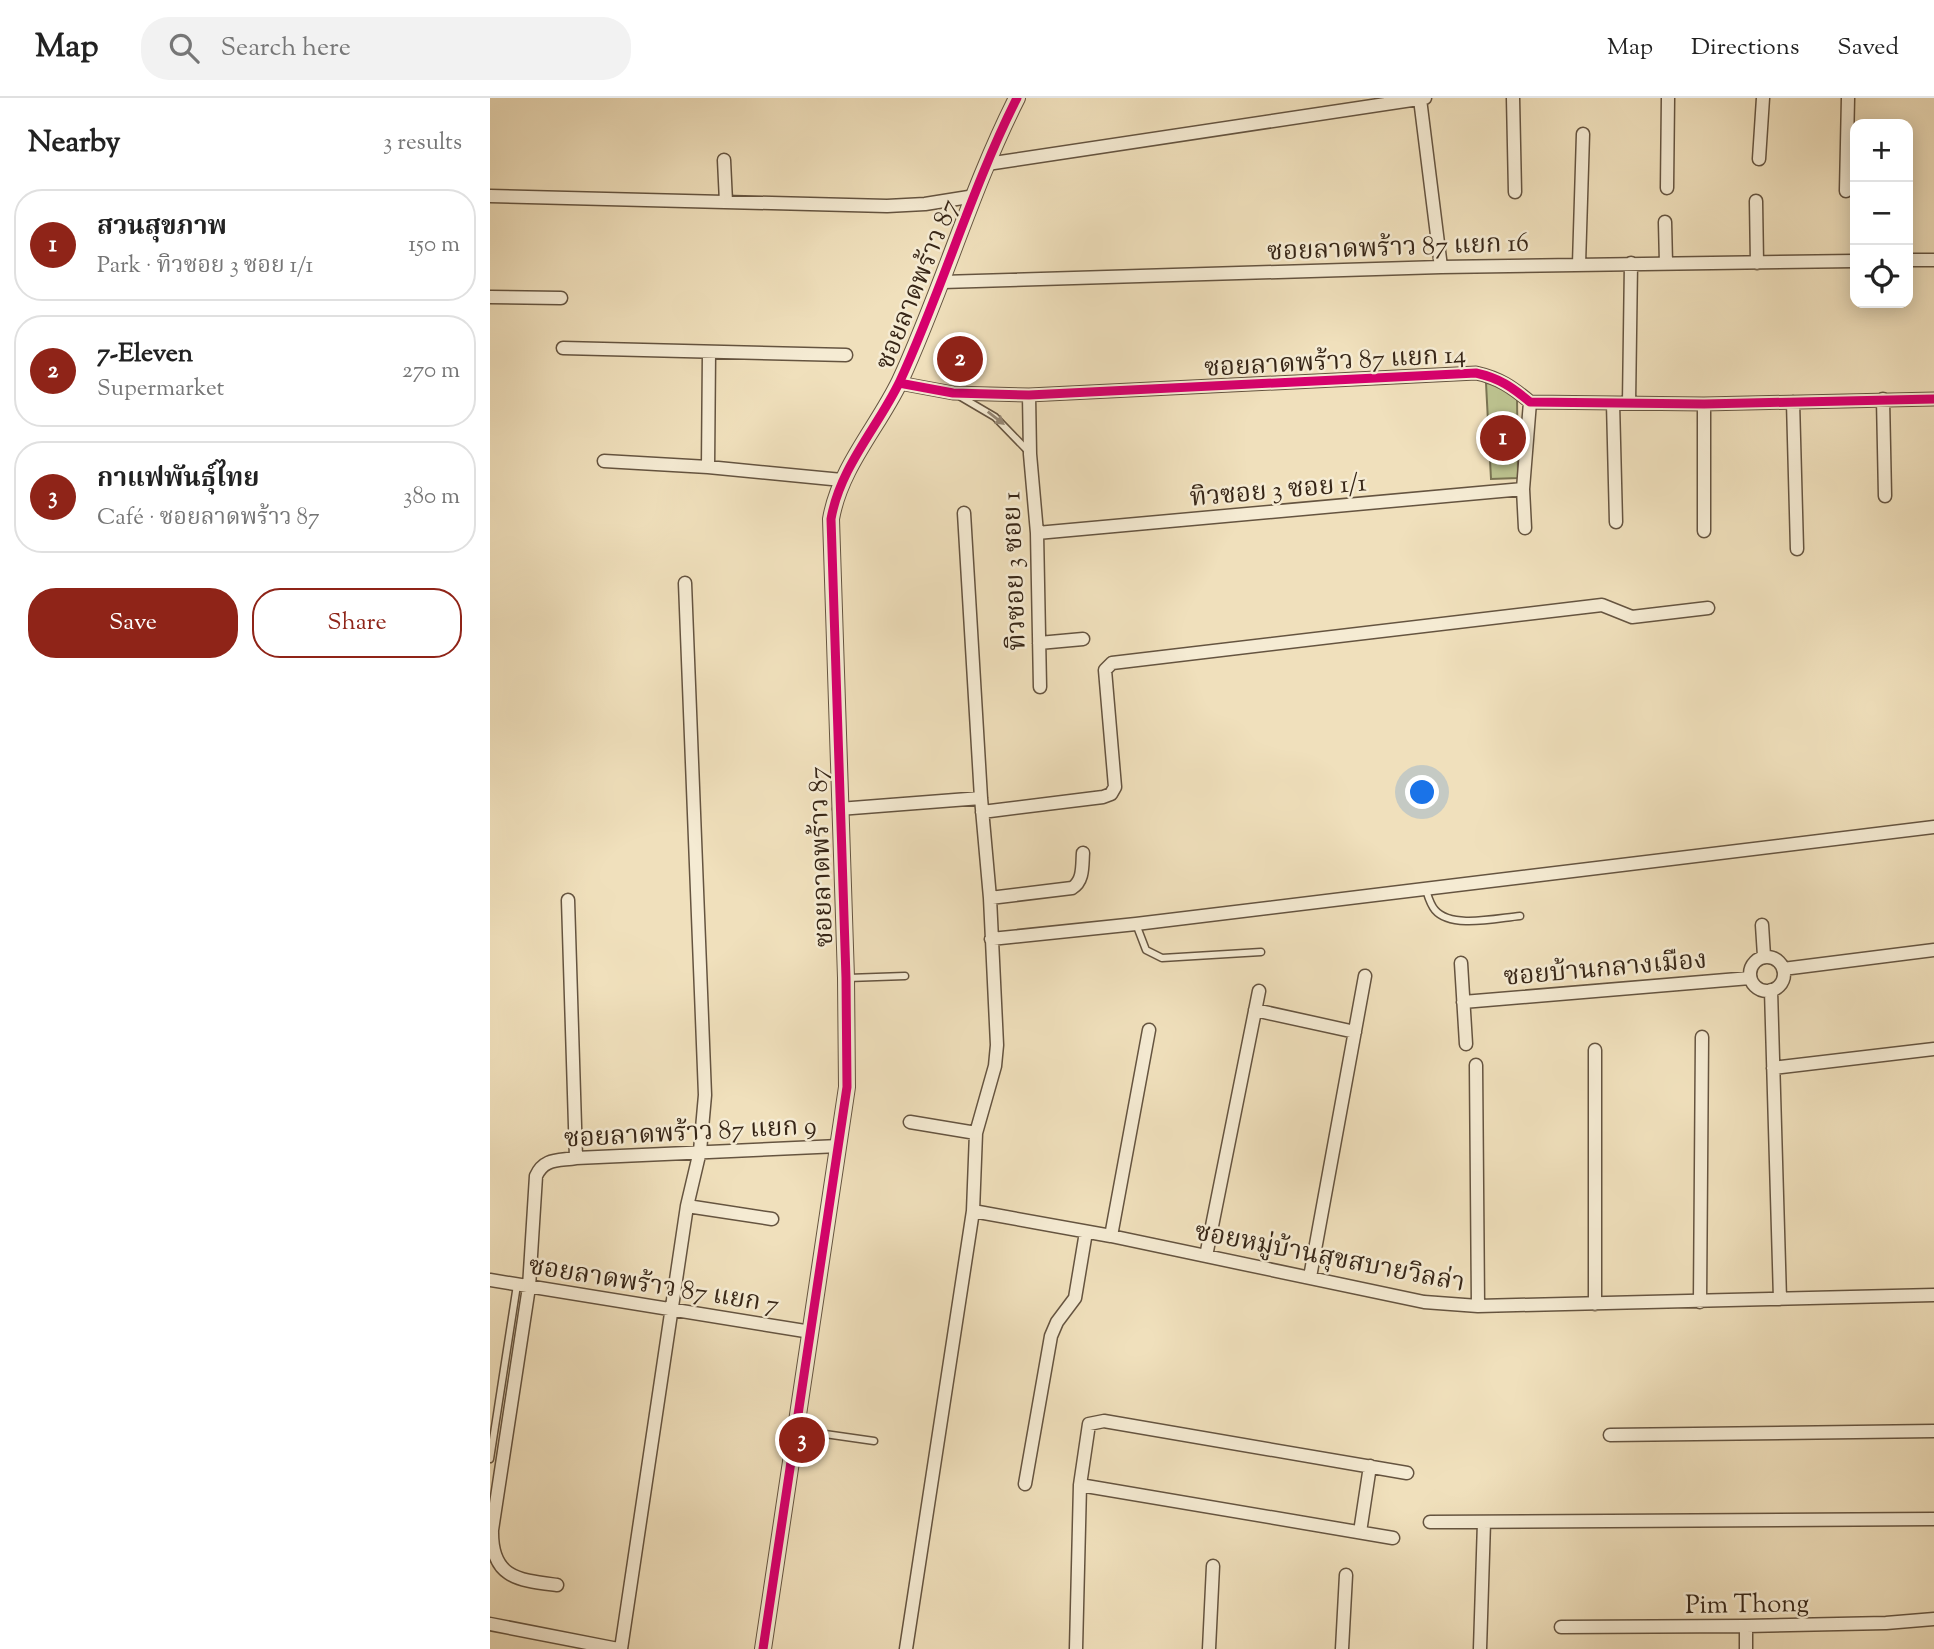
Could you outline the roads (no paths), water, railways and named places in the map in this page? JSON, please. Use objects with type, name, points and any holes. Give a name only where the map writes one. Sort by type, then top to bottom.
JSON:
[{"type":"street","name":"ซอยลาดพร้าว 87","points":[[763,1649],[847,1087],[846,978],[830,542],[834,504],[842,480],[899,383],[942,282],[987,164],[1017,98]]},
{"type":"street","points":[[987,164],[1425,98]]},
{"type":"street","points":[[1513,98],[1515,192]]},
{"type":"street","points":[[1667,188],[1668,98]]},
{"type":"street","points":[[1759,159],[1763,98]]},
{"type":"street","points":[[1846,191],[1848,98]]},
{"type":"street","points":[[1420,99],[1441,267]]},
{"type":"street","points":[[1579,264],[1583,134]]},
{"type":"street","points":[[724,160],[726,202]]},
{"type":"street","points":[[490,196],[887,206],[925,204],[975,195]]},
{"type":"street","points":[[1756,201],[1757,262]]},
{"type":"street","points":[[1665,222],[1666,262]]},
{"type":"street","points":[[1913,260],[1934,260]]},
{"type":"street","name":"ซอยลาดพร้าว 87 แยก 16","points":[[942,282],[1631,262],[1850,261]]},
{"type":"street","points":[[1629,403],[1631,262]]},
{"type":"street","points":[[490,297],[561,298]]},
{"type":"street","points":[[563,348],[846,355]]},
{"type":"street","points":[[708,467],[709,352]]},
{"type":"street","name":"ซอยลาดพร้าว 87 แยก 14","points":[[899,383],[953,393],[1029,395],[1476,373],[1509,384],[1530,402]]},
{"type":"street","name":"ทิวซอย 3 ซอย 1","points":[[1029,395],[1030,454],[1037,533],[1040,687]]},
{"type":"street","points":[[1883,399],[1885,496]]},
{"type":"street","points":[[1525,528],[1523,489],[1530,402],[1704,404],[1934,399]]},
{"type":"street","points":[[1793,402],[1797,549]]},
{"type":"street","points":[[1613,403],[1616,522]]},
{"type":"street","points":[[1704,404],[1704,531]]},
{"type":"street","points":[[604,461],[708,467],[842,480]]},
{"type":"street","name":"ทิวซอย 3 ซอย 1/1","points":[[1037,533],[1523,489]]},
{"type":"street","points":[[906,1649],[974,1211],[976,1133],[995,1066],[997,1023],[990,898],[981,798],[964,513]]},
{"type":"street","points":[[490,1624],[620,1649],[674,1310],[687,1206],[700,1151],[705,1096],[685,583]]},
{"type":"street","points":[[982,812],[1111,794],[1115,787],[1105,670],[1112,663],[1602,606],[1632,617],[1708,608]]},
{"type":"street","points":[[1039,643],[1083,639]]},
{"type":"street","points":[[839,808],[981,798]]},
{"type":"street","points":[[991,939],[1136,924],[1934,827]]},
{"type":"street","points":[[990,898],[1072,888],[1078,885],[1081,878],[1083,853]]},
{"type":"street","points":[[568,900],[576,1158]]},
{"type":"street","points":[[1762,926],[1764,957]]},
{"type":"street","points":[[1783,969],[1934,950]]},
{"type":"street","points":[[1764,957],[1776,959],[1783,969],[1782,982],[1771,990],[1758,989],[1750,978],[1752,964],[1764,957]]},
{"type":"street","points":[[1461,963],[1465,1044]]},
{"type":"street","points":[[1310,1277],[1365,976]]},
{"type":"street","name":"ซอยบ้านกลางเมือง","points":[[1463,1002],[1750,978]]},
{"type":"street","points":[[1771,990],[1780,1299]]},
{"type":"street","points":[[1206,1256],[1259,991]]},
{"type":"street","points":[[1255,1010],[1354,1032]]},
{"type":"street","points":[[1111,1236],[1149,1030]]},
{"type":"street","points":[[1700,1302],[1702,1037]]},
{"type":"street","points":[[1773,1068],[1934,1049]]},
{"type":"street","points":[[1595,1050],[1595,1304]]},
{"type":"street","points":[[1476,1065],[1478,1306]]},
{"type":"street","points":[[909,1122],[976,1133]]},
{"type":"street","name":"ซอยลาดพร้าว 87 แยก 9","points":[[557,1584],[523,1580],[507,1573],[498,1563],[492,1547],[536,1176],[540,1167],[546,1163],[576,1158],[839,1146]]},
{"type":"street","points":[[687,1206],[772,1219]]},
{"type":"street","name":"ซอยหมู่บ้านสุขสบายวิลล่า","points":[[974,1211],[1111,1236],[1424,1302],[1478,1306],[1934,1295]]},
{"type":"street","points":[[1025,1484],[1051,1336],[1057,1322],[1075,1298],[1086,1232]]},
{"type":"street","name":"ซอยลาดพร้าว 87 แยก 7","points":[[490,1280],[811,1332]]},
{"type":"street","points":[[1076,1649],[1080,1485],[1089,1424],[1096,1421],[1407,1473]]},
{"type":"street","points":[[1610,1435],[1934,1431]]},
{"type":"street","points":[[1360,1532],[1370,1466]]},
{"type":"street","points":[[1080,1485],[1393,1538]]},
{"type":"street","points":[[1430,1522],[1934,1518]]},
{"type":"street","points":[[1480,1649],[1484,1522]]},
{"type":"street","points":[[1209,1649],[1213,1566]]},
{"type":"street","points":[[1342,1649],[1346,1575]]},
{"type":"street","name":"Pim Thong","points":[[1560,1627],[1746,1626],[1886,1623],[1934,1619]]},
{"type":"street","points":[[1746,1626],[1746,1649]]},
{"type":"lane","name":"ทิวซอย 3 ซอย 1","points":[[953,393],[995,417],[1030,454]]},
{"type":"lane","points":[[1425,888],[1436,912],[1448,919],[1460,921],[1520,916]]},
{"type":"lane","points":[[1136,924],[1146,950],[1163,958],[1261,952]]},
{"type":"lane","points":[[846,978],[905,976]]},
{"type":"lane","points":[[490,1459],[523,1286]]},
{"type":"lane","points":[[795,1430],[874,1441]]},
{"type":"place","name":"7-Eleven","points":[[960,359]]},
{"type":"place","name":"สวนสุขภาพ","points":[[1503,438]]},
{"type":"place","name":"กาแฟพันธ์ุไทย","points":[[802,1440]]}]
